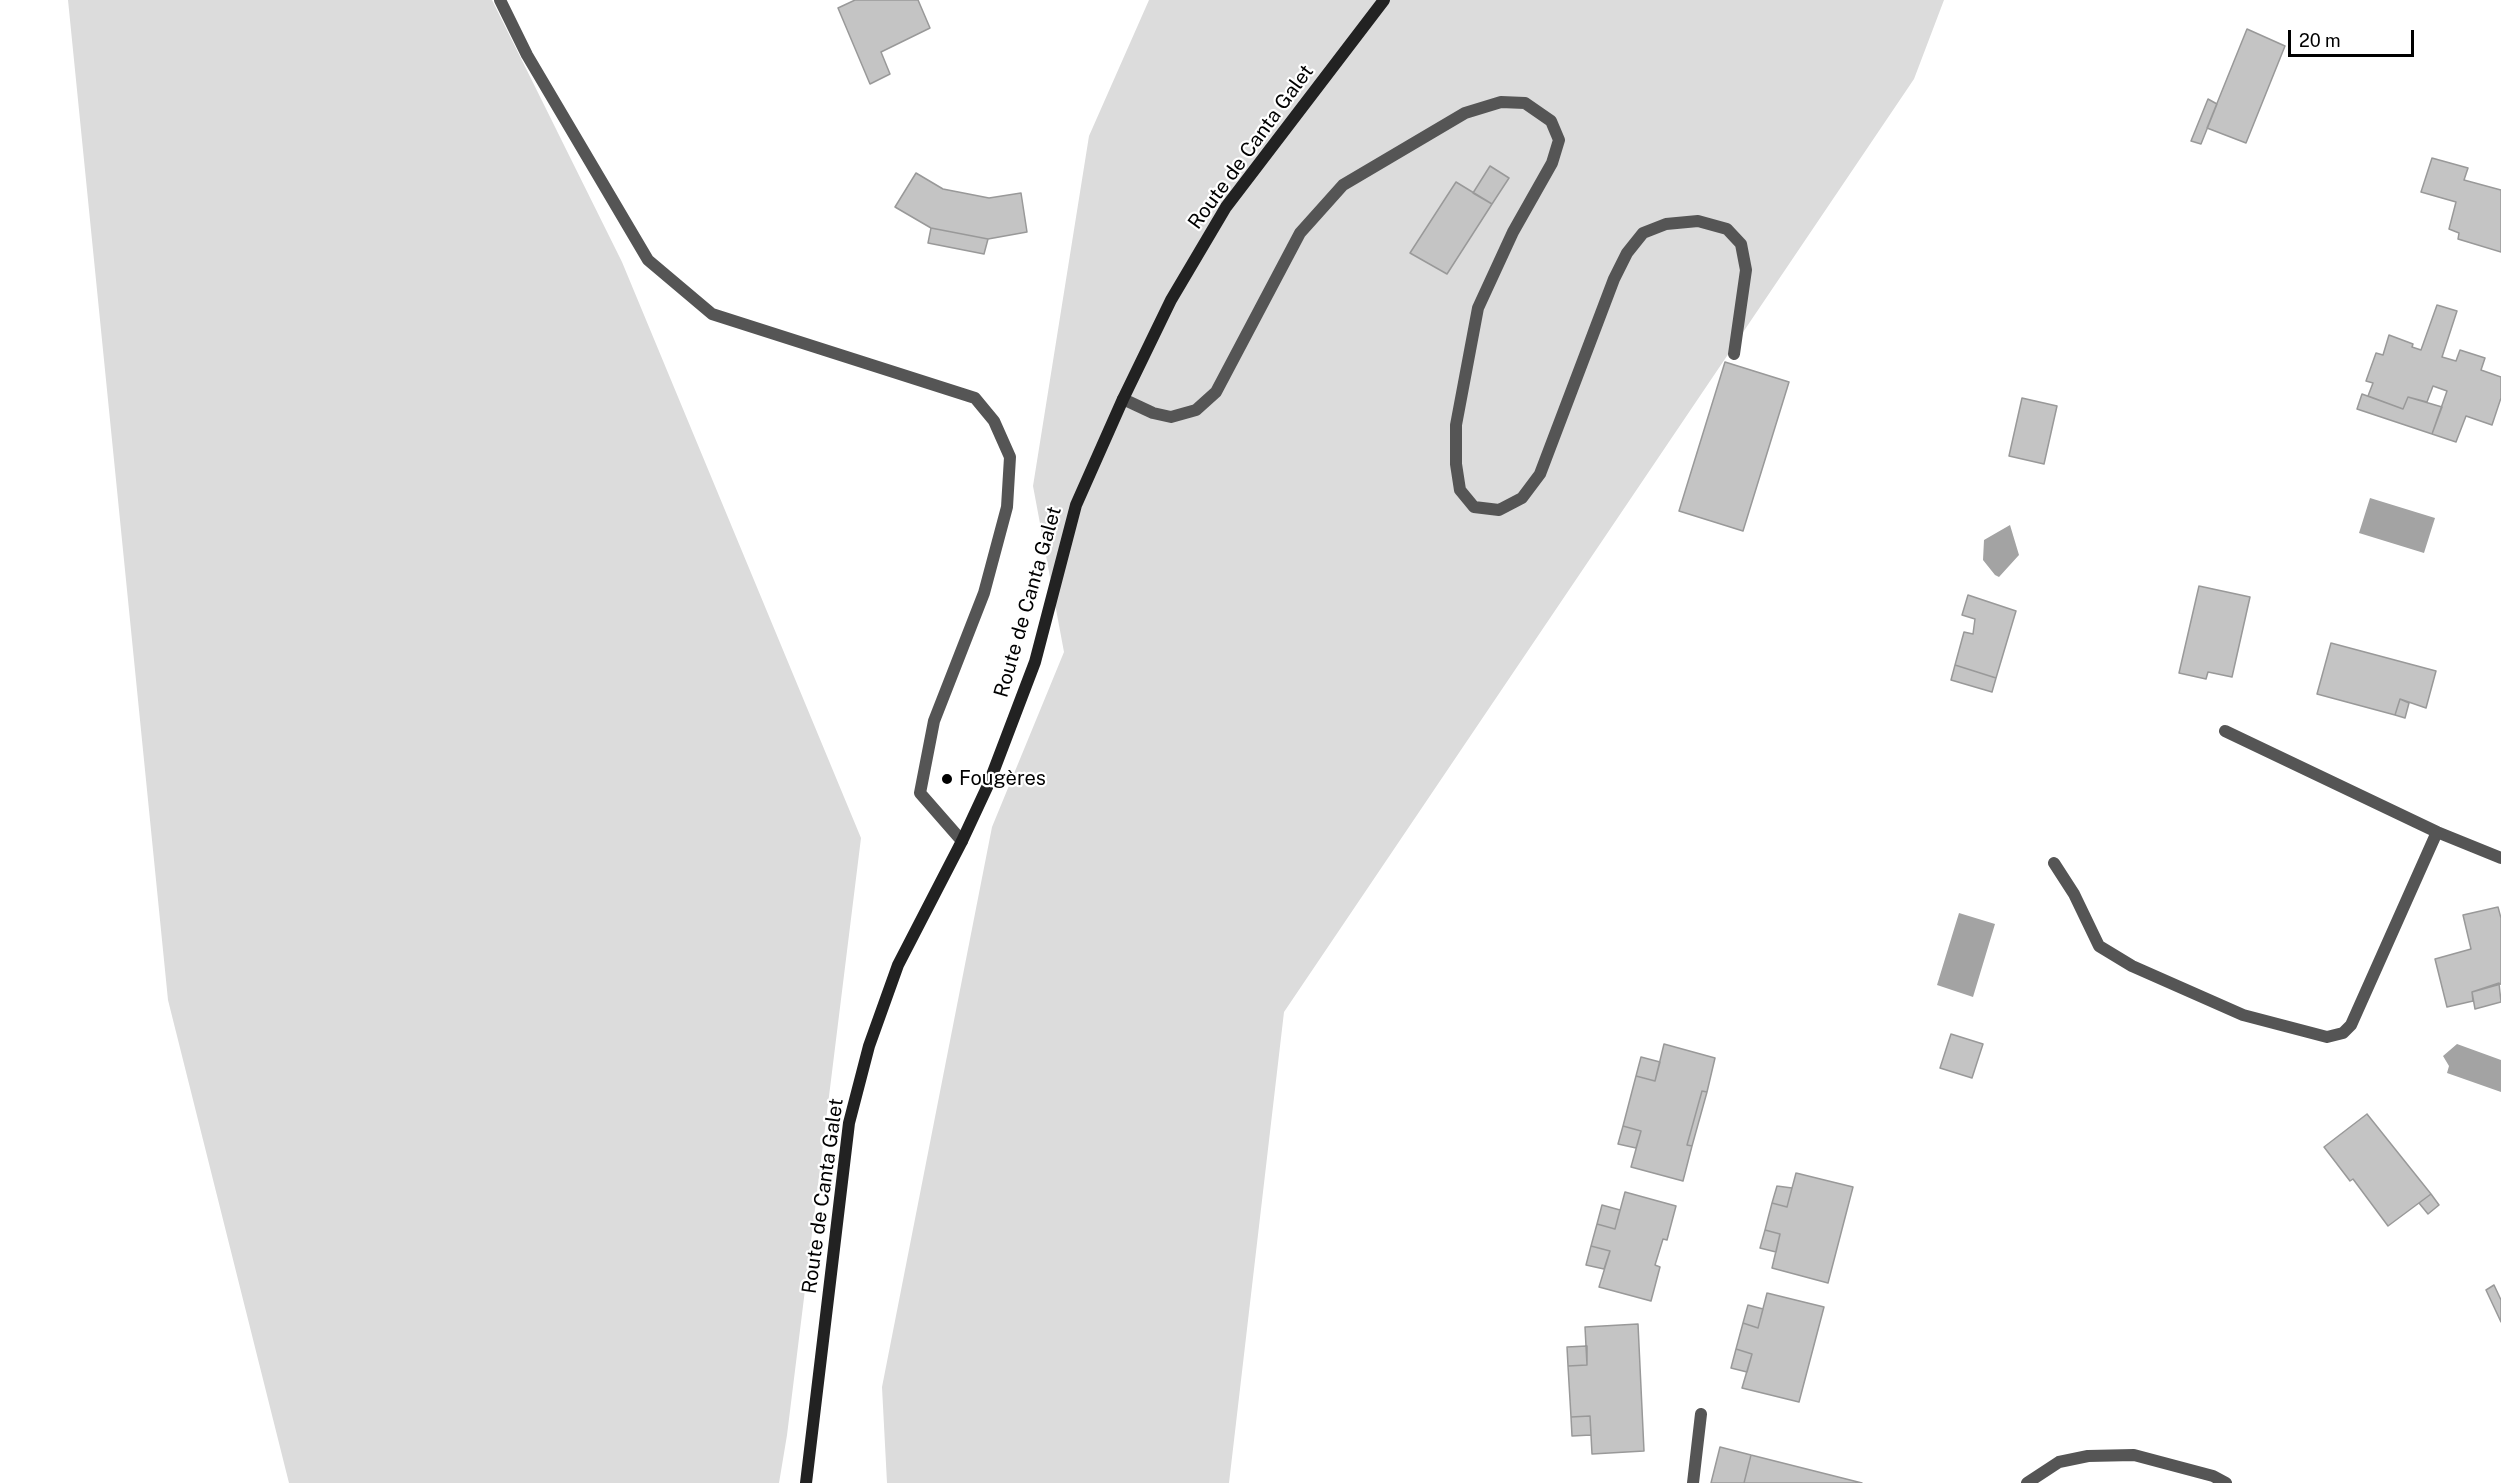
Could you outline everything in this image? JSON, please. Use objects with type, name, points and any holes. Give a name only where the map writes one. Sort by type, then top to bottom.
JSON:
[{"type":"main road","name":"Route de Canta Galet","points":[[806,1483],[849,1123],[869,1046],[898,965],[989,783],[1035,662],[1076,505],[1123,399],[1171,300],[1226,207],[1384,0]]},
{"type":"street","points":[[500,0],[533,65],[648,260],[712,314],[975,398],[994,421],[1010,457],[1007,507],[984,593],[933,721],[920,793],[962,841]]},
{"type":"street","points":[[1123,399],[1153,413],[1171,417],[1196,410],[1216,392],[1300,233],[1343,184],[1465,113],[1501,102],[1525,103],[1551,121],[1559,140],[1552,163],[1513,232],[1478,308],[1456,425],[1456,464],[1460,490],[1473,507],[1499,510],[1522,498],[1540,474],[1614,279],[1627,253],[1643,233],[1666,224],[1698,221],[1727,229],[1741,244],[1746,270],[1734,354]]},
{"type":"street","points":[[2225,731],[2437,832],[2501,858]]},
{"type":"street","points":[[2054,863],[2074,894],[2099,946],[2132,966],[2243,1015],[2326,1037],[2343,1033],[2350,1025],[2437,832]]},
{"type":"street","points":[[1693,1483],[1701,1414]]},
{"type":"street","points":[[2028,1483],[2059,1462],[2088,1456],[2134,1455],[2212,1476],[2226,1483]]},
{"type":"shaded area","points":[[68,0],[492,0],[622,262],[861,838],[787,1435],[779,1483],[289,1483],[168,1000]]},
{"type":"shaded area","points":[[1149,0],[1944,0],[1914,79],[1284,1012],[1229,1483],[887,1483],[882,1387],[992,827],[1064,652],[1033,486],[1089,136]]},
{"type":"shaded area","points":[[2370,498],[2435,518],[2424,553],[2359,533]]},
{"type":"shaded area","points":[[2010,525],[2019,555],[1999,577],[1983,560],[1984,540]]},
{"type":"shaded area","points":[[1959,913],[1995,924],[1973,997],[1937,985]]},
{"type":"shaded area","points":[[2457,1044],[2501,1060],[2501,1092],[2447,1073],[2449,1066],[2443,1056]]},
{"type":"building","points":[[855,0],[918,0],[930,28],[881,52],[890,74],[870,84],[838,8]]},
{"type":"building","points":[[2247,29],[2285,46],[2246,143],[2207,128]]},
{"type":"building","points":[[2208,99],[2217,104],[2201,144],[2191,141]]},
{"type":"building","points":[[2432,158],[2468,168],[2464,180],[2501,190],[2501,252],[2458,239],[2459,233],[2449,229],[2456,202],[2421,192]]},
{"type":"building","points":[[1490,166],[1509,178],[1492,204],[1473,193]]},
{"type":"building","points":[[916,173],[943,189],[989,198],[1021,193],[1027,232],[988,239],[931,228],[895,207]]},
{"type":"building","points":[[1456,182],[1492,204],[1447,274],[1410,253]]},
{"type":"building","points":[[931,228],[988,239],[984,254],[928,243]]},
{"type":"building","points":[[2437,305],[2457,311],[2442,357],[2456,361],[2460,350],[2485,358],[2481,370],[2501,377],[2501,398],[2492,425],[2466,416],[2456,442],[2432,434],[2447,391],[2433,386],[2427,402],[2408,397],[2403,409],[2368,396],[2373,383],[2366,381],[2376,353],[2383,355],[2389,335],[2413,344],[2412,347],[2421,350]]},
{"type":"building","points":[[1725,362],[1789,382],[1743,531],[1679,511]]},
{"type":"building","points":[[2362,394],[2403,409],[2408,397],[2442,407],[2432,434],[2357,409]]},
{"type":"building","points":[[2022,398],[2057,406],[2044,464],[2009,456]]},
{"type":"building","points":[[2199,586],[2250,597],[2232,677],[2208,672],[2206,679],[2179,673]]},
{"type":"building","points":[[1968,595],[2016,611],[1996,678],[1955,665],[1964,632],[1973,634],[1975,619],[1962,615]]},
{"type":"building","points":[[2331,643],[2436,671],[2426,708],[2400,699],[2395,715],[2317,694]]},
{"type":"building","points":[[1955,665],[1996,678],[1992,692],[1951,680]]},
{"type":"building","points":[[2400,699],[2409,703],[2405,718],[2395,715]]},
{"type":"building","points":[[2498,907],[2501,918],[2501,984],[2472,992],[2473,1001],[2447,1007],[2435,959],[2471,949],[2463,915]]},
{"type":"building","points":[[2499,983],[2501,1002],[2475,1009],[2472,992]]},
{"type":"building","points":[[1951,1034],[1983,1044],[1972,1078],[1940,1068]]},
{"type":"building","points":[[1664,1044],[1715,1058],[1707,1092],[1702,1091],[1687,1145],[1692,1146],[1683,1181],[1631,1167],[1641,1131],[1623,1126],[1636,1076],[1655,1081]]},
{"type":"building","points":[[1641,1057],[1660,1062],[1655,1081],[1636,1076]]},
{"type":"building","points":[[1702,1091],[1707,1092],[1692,1146],[1687,1145]]},
{"type":"building","points":[[2367,1114],[2431,1194],[2388,1226],[2353,1179],[2350,1181],[2324,1147]]},
{"type":"building","points":[[1623,1126],[1641,1131],[1636,1148],[1618,1144]]},
{"type":"building","points":[[1796,1173],[1853,1187],[1828,1283],[1772,1268],[1780,1234],[1765,1230],[1772,1203],[1787,1207]]},
{"type":"building","points":[[1777,1186],[1792,1188],[1787,1207],[1772,1203]]},
{"type":"building","points":[[1625,1192],[1676,1206],[1667,1240],[1663,1239],[1655,1265],[1660,1267],[1651,1301],[1599,1287],[1610,1251],[1591,1246],[1597,1224],[1615,1229]]},
{"type":"building","points":[[2431,1194],[2439,1205],[2428,1214],[2419,1203]]},
{"type":"building","points":[[1602,1205],[1620,1210],[1615,1229],[1597,1224]]},
{"type":"building","points":[[1765,1230],[1780,1234],[1776,1252],[1760,1248]]},
{"type":"building","points":[[1591,1246],[1610,1251],[1604,1269],[1586,1265]]},
{"type":"building","points":[[2494,1285],[2501,1300],[2501,1322],[2486,1290]]},
{"type":"building","points":[[1767,1293],[1824,1307],[1799,1402],[1742,1388],[1752,1354],[1736,1349],[1743,1323],[1758,1328]]},
{"type":"building","points":[[1748,1305],[1763,1309],[1758,1328],[1743,1323]]},
{"type":"building","points":[[1638,1324],[1644,1451],[1592,1454],[1590,1416],[1571,1417],[1568,1366],[1587,1365],[1585,1327]]},
{"type":"building","points":[[1587,1346],[1587,1365],[1568,1366],[1567,1347]]},
{"type":"building","points":[[1736,1349],[1752,1354],[1747,1372],[1731,1368]]},
{"type":"building","points":[[1590,1416],[1591,1435],[1572,1436],[1571,1417]]},
{"type":"building","points":[[1720,1447],[1751,1455],[1744,1483],[1711,1483]]},
{"type":"building","points":[[1751,1455],[1862,1483],[1744,1483]]},
{"type":"place","name":"Fougères","points":[[947,779]]}]
